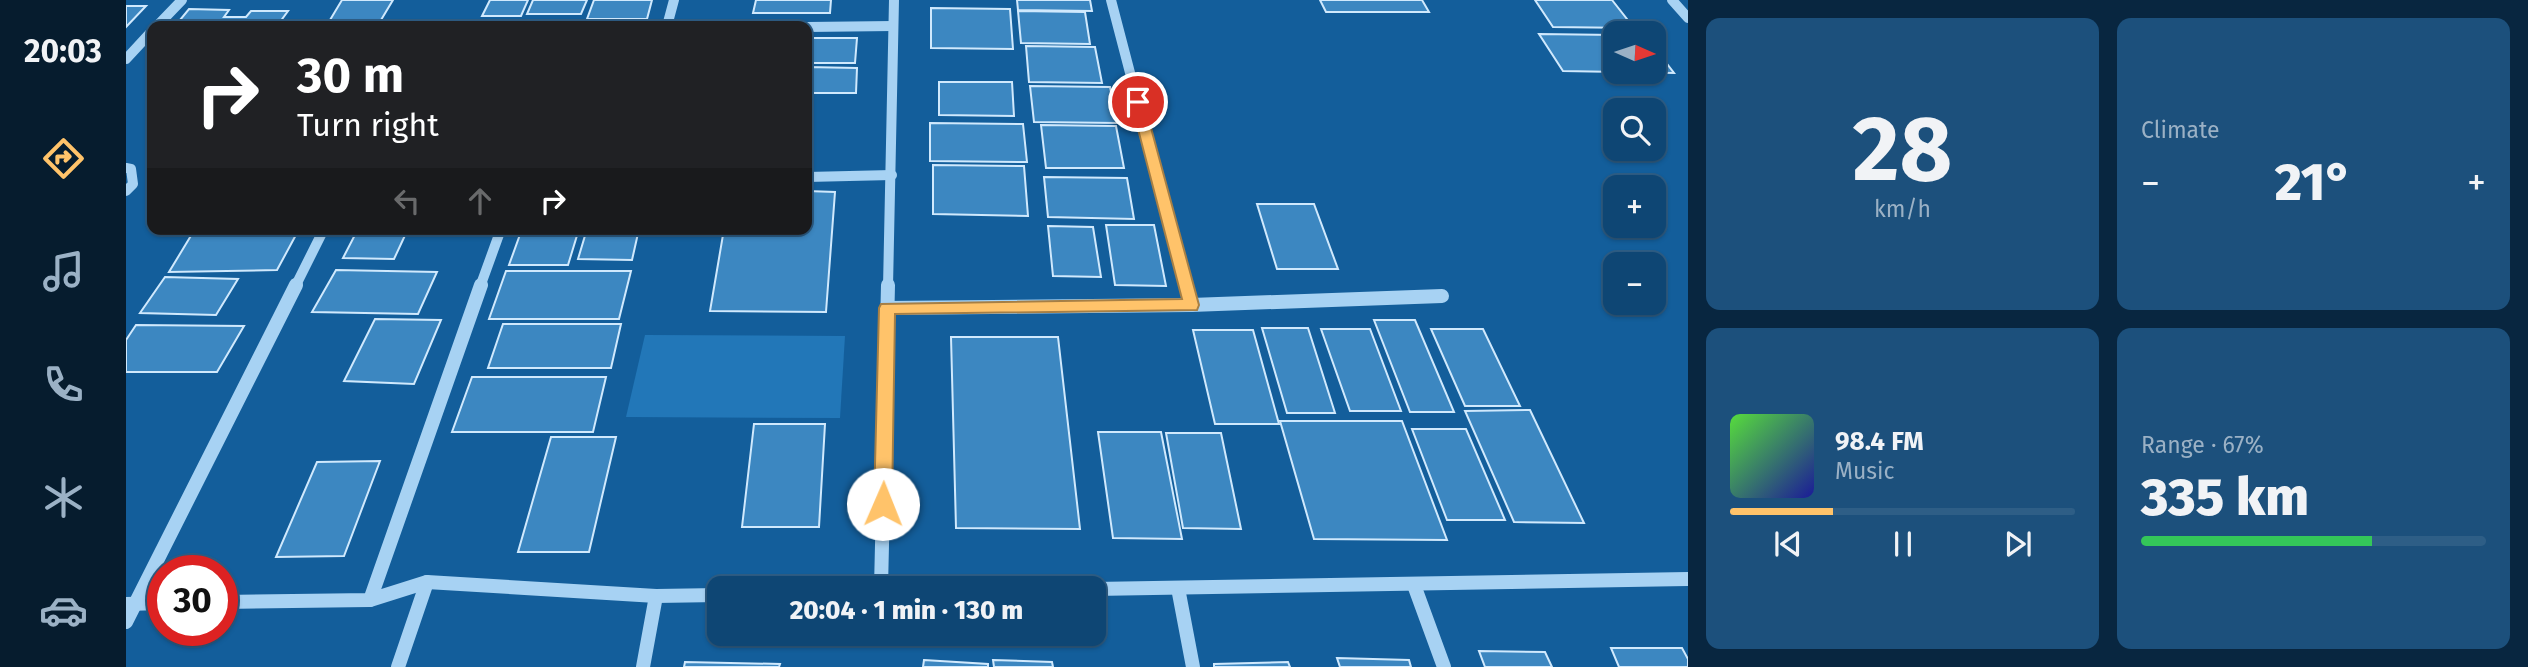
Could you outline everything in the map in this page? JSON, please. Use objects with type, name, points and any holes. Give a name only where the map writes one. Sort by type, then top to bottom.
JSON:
[{"type":"street","points":[[162,21],[182,0]]},
{"type":"street","points":[[668,21],[674,0]]},
{"type":"street","points":[[881,576],[894,0]]},
{"type":"street","points":[[1111,0],[1191,305]]},
{"type":"street","points":[[1672,0],[1688,18]]},
{"type":"street","points":[[812,27],[893,26]]},
{"type":"street","points":[[126,60],[147,37]]},
{"type":"street","points":[[126,168],[131,169],[133,184],[126,191]]},
{"type":"street","points":[[812,177],[892,175]]},
{"type":"street","points":[[126,622],[132,604],[321,235]]},
{"type":"street","points":[[370,600],[499,235]]},
{"type":"street","points":[[887,308],[1191,305],[1442,296]]},
{"type":"street","points":[[1106,589],[1688,579]]},
{"type":"street","points":[[398,667],[427,582]]},
{"type":"street","points":[[238,602],[370,600],[427,582],[656,596],[707,595]]},
{"type":"street","points":[[1414,585],[1444,667]]},
{"type":"street","points":[[1178,588],[1193,667]]},
{"type":"street","points":[[643,667],[656,596]]},
{"type":"shaded area","points":[[645,335],[845,336],[840,418],[626,417]]},
{"type":"building","points":[[342,0],[393,0],[381,20],[330,20]]},
{"type":"building","points":[[490,0],[528,0],[521,16],[482,16]]},
{"type":"building","points":[[533,0],[587,0],[581,14],[527,14]]},
{"type":"building","points":[[594,0],[652,0],[647,19],[587,19]]},
{"type":"building","points":[[756,0],[831,0],[830,13],[753,13]]},
{"type":"building","points":[[1017,0],[1090,0],[1092,11],[1018,10]]},
{"type":"building","points":[[1320,0],[1422,0],[1429,12],[1326,12]]},
{"type":"building","points":[[1535,0],[1612,0],[1628,21],[1603,21],[1603,28],[1553,27]]},
{"type":"building","points":[[126,6],[146,6],[126,27]]},
{"type":"building","points":[[931,8],[1010,9],[1013,49],[931,48]]},
{"type":"building","points":[[189,9],[229,10],[224,17],[246,17],[251,11],[288,11],[281,21],[179,21]]},
{"type":"building","points":[[1018,11],[1085,12],[1090,44],[1021,43]]},
{"type":"building","points":[[1539,34],[1603,35],[1603,72],[1563,71]]},
{"type":"building","points":[[812,38],[857,38],[855,63],[812,63]]},
{"type":"building","points":[[1026,46],[1095,47],[1102,83],[1029,82]]},
{"type":"building","points":[[1666,63],[1674,73],[1666,73]]},
{"type":"building","points":[[812,67],[857,68],[856,93],[812,93]]},
{"type":"building","points":[[939,82],[1012,82],[1014,116],[939,115]]},
{"type":"building","points":[[1030,86],[1110,87],[1117,123],[1034,122]]},
{"type":"building","points":[[930,123],[1023,124],[1027,162],[930,161]]},
{"type":"building","points":[[1041,125],[1116,126],[1124,168],[1046,168]]},
{"type":"building","points":[[933,165],[1024,166],[1028,216],[933,214]]},
{"type":"building","points":[[1044,177],[1127,178],[1134,219],[1048,217]]},
{"type":"building","points":[[812,191],[835,192],[826,312],[710,311],[723,235],[812,235]]},
{"type":"building","points":[[1257,204],[1314,204],[1338,269],[1277,269]]},
{"type":"building","points":[[1106,225],[1154,225],[1166,286],[1115,285]]},
{"type":"building","points":[[1048,226],[1093,227],[1101,277],[1053,276]]},
{"type":"building","points":[[191,235],[296,235],[277,270],[169,272]]},
{"type":"building","points":[[355,235],[405,235],[394,259],[343,258]]},
{"type":"building","points":[[520,235],[577,235],[568,265],[509,265]]},
{"type":"building","points":[[585,235],[638,235],[632,260],[578,259]]},
{"type":"building","points":[[336,270],[437,272],[418,314],[312,312]]},
{"type":"building","points":[[506,271],[631,271],[619,319],[489,319]]},
{"type":"building","points":[[165,277],[238,279],[216,315],[140,313]]},
{"type":"building","points":[[375,319],[441,320],[414,384],[344,381]]},
{"type":"building","points":[[1374,320],[1415,320],[1454,412],[1410,412]]},
{"type":"building","points":[[503,324],[621,324],[611,368],[488,368]]},
{"type":"building","points":[[136,325],[244,326],[217,372],[126,372],[126,340]]},
{"type":"building","points":[[1262,328],[1308,328],[1335,413],[1287,413]]},
{"type":"building","points":[[1321,329],[1370,329],[1401,411],[1350,411]]},
{"type":"building","points":[[1431,329],[1483,329],[1520,406],[1465,406]]},
{"type":"building","points":[[1193,330],[1253,330],[1279,424],[1215,424]]},
{"type":"building","points":[[951,337],[1058,337],[1080,529],[956,528]]},
{"type":"building","points":[[472,377],[606,377],[593,432],[452,432]]},
{"type":"building","points":[[1530,410],[1584,523],[1514,522],[1465,411]]},
{"type":"building","points":[[1280,421],[1402,421],[1447,540],[1314,539]]},
{"type":"building","points":[[754,424],[825,424],[819,527],[742,527]]},
{"type":"building","points":[[1412,429],[1466,429],[1505,520],[1447,520]]},
{"type":"building","points":[[1098,432],[1161,432],[1182,539],[1113,538]]},
{"type":"building","points":[[1166,433],[1221,433],[1241,529],[1183,528]]},
{"type":"building","points":[[551,437],[616,437],[589,552],[518,552]]},
{"type":"building","points":[[380,461],[344,556],[276,557],[317,462]]},
{"type":"building","points":[[1611,648],[1682,648],[1688,659],[1688,667],[1619,667]]},
{"type":"building","points":[[1479,651],[1545,652],[1552,667],[1485,667]]},
{"type":"building","points":[[1337,658],[1409,660],[1411,667],[1340,667]]},
{"type":"building","points":[[924,660],[988,664],[988,667],[923,667]]},
{"type":"building","points":[[993,660],[1052,662],[1053,667],[994,667]]},
{"type":"building","points":[[685,662],[780,664],[779,667],[684,667]]},
{"type":"building","points":[[1288,662],[1290,667],[1214,667],[1214,664]]},
{"type":"route","points":[[883,504],[887,308],[1191,305],[1138,102]]}]
